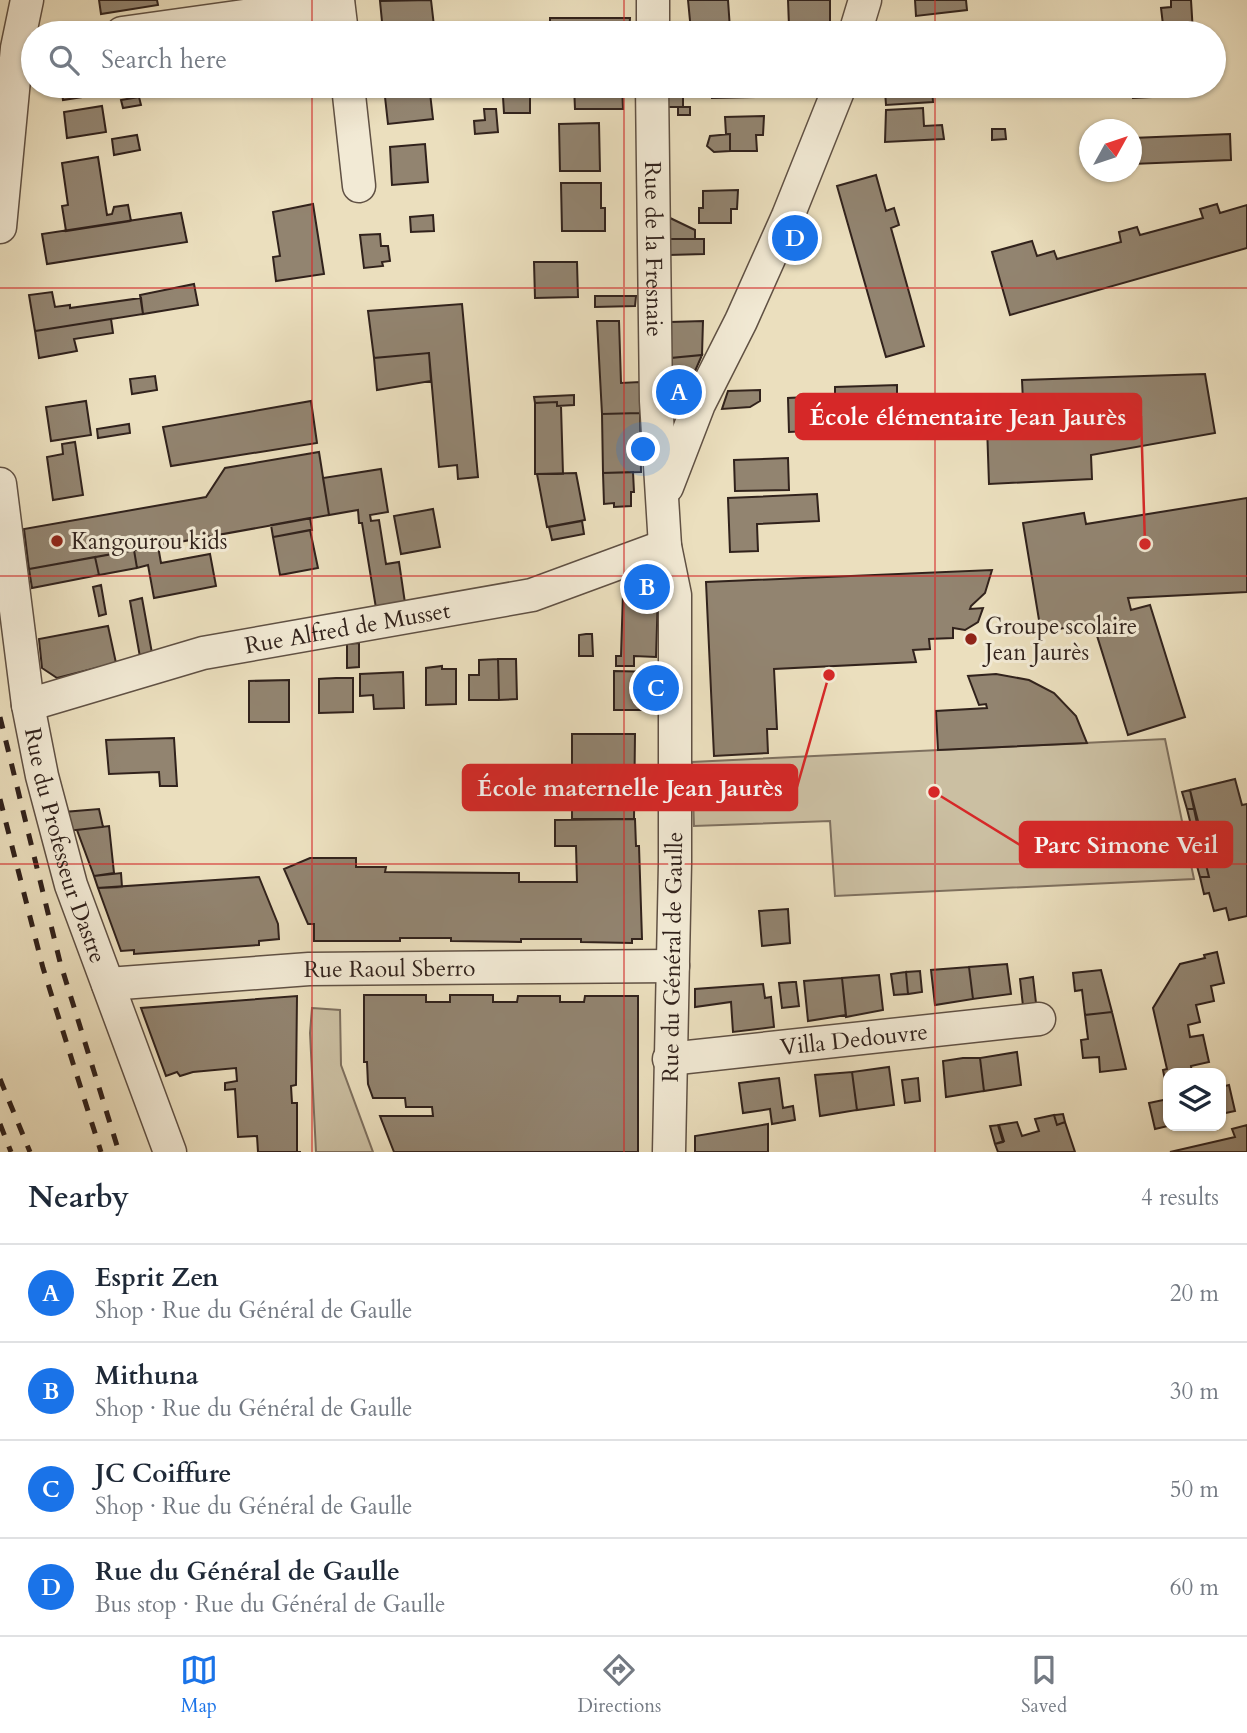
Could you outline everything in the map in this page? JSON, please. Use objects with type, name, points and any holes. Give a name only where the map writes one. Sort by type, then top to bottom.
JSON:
[{"type":"street","points":[[26,21],[27,0]]},
{"type":"street","points":[[653,0],[653,21]]},
{"type":"street","points":[[859,21],[865,0]]},
{"type":"street","points":[[247,21],[340,12]]},
{"type":"street","points":[[0,227],[21,76]]},
{"type":"street","points":[[349,98],[359,186]]},
{"type":"street","name":"Rue de la Fresnaie","points":[[652,98],[656,401],[663,495]]},
{"type":"street","name":"Rue du Général de Gaulle","points":[[669,1152],[675,595],[665,546],[663,495],[699,404],[741,321],[788,216],[834,98]]},
{"type":"street","name":"Rue du Professeur Dastre","points":[[0,485],[28,705],[42,776],[71,885],[170,1152]]},
{"type":"street","name":"Rue Alfred de Musset","points":[[28,705],[203,653],[532,594],[665,546]]},
{"type":"street","name":"Rue Raoul Sberro","points":[[108,984],[309,969],[673,966]]},
{"type":"street","name":"Villa Dedouvre","points":[[669,1059],[1040,1019]]},
{"type":"shaded area","points":[[1165,739],[1194,879],[835,896],[830,821],[694,826],[692,762]]},
{"type":"shaded area","points":[[312,1008],[340,1010],[341,1065],[373,1152],[316,1152],[310,1033]]},
{"type":"building","points":[[99,0],[157,0],[158,5],[101,14]]},
{"type":"building","points":[[431,0],[433,21],[382,21],[380,1]]},
{"type":"building","points":[[688,0],[728,0],[729,21],[690,21]]},
{"type":"building","points":[[788,0],[830,0],[830,21],[789,21]]},
{"type":"building","points":[[915,0],[966,0],[967,10],[916,16]]},
{"type":"building","points":[[1171,0],[1191,0],[1192,21],[1163,21],[1161,8],[1171,7]]},
{"type":"building","points":[[550,18],[630,18],[630,21],[550,21]]},
{"type":"building","points":[[139,98],[141,105],[123,108],[121,100]]},
{"type":"building","points":[[385,98],[431,98],[433,119],[388,124]]},
{"type":"building","points":[[503,98],[530,98],[530,113],[504,113]]},
{"type":"building","points":[[575,98],[623,98],[623,109],[575,109]]},
{"type":"building","points":[[666,98],[683,98],[683,107],[666,107]]},
{"type":"building","points":[[886,98],[933,98],[933,102],[886,105]]},
{"type":"building","points":[[102,106],[106,132],[67,138],[64,112]]},
{"type":"building","points":[[678,107],[690,107],[690,115],[678,115]]},
{"type":"building","points":[[923,108],[924,126],[942,125],[944,139],[885,142],[886,110]]},
{"type":"building","points":[[484,109],[496,109],[498,132],[475,134],[474,121],[485,120]]},
{"type":"building","points":[[764,116],[763,135],[756,135],[757,151],[730,151],[730,134],[726,134],[725,117]]},
{"type":"building","points":[[599,123],[600,171],[560,171],[559,124]]},
{"type":"building","points":[[992,129],[1005,129],[1006,139],[992,140]]},
{"type":"building","points":[[730,134],[730,151],[714,152],[707,146],[710,136]]},
{"type":"building","points":[[1230,134],[1231,160],[1142,164],[1142,138]]},
{"type":"building","points":[[137,135],[140,150],[114,155],[112,139]]},
{"type":"building","points":[[425,144],[428,182],[392,185],[390,147]]},
{"type":"building","points":[[98,157],[107,215],[112,214],[114,207],[128,205],[131,221],[66,231],[62,206],[68,205],[62,163]]},
{"type":"building","points":[[876,175],[886,211],[894,208],[899,225],[891,228],[924,346],[886,357],[837,186]]},
{"type":"building","points":[[561,183],[601,183],[605,231],[562,231]]},
{"type":"building","points":[[738,190],[737,209],[731,209],[731,223],[699,223],[699,208],[703,208],[703,191]]},
{"type":"building","points":[[313,204],[324,274],[276,281],[273,257],[280,256],[273,212]]},
{"type":"building","points":[[1217,204],[1220,213],[1247,205],[1247,248],[1010,315],[992,252],[1032,241],[1037,256],[1054,251],[1057,259],[1121,242],[1119,232],[1137,227],[1140,235],[1203,218],[1200,209]]},
{"type":"building","points":[[181,213],[187,242],[47,264],[42,234]]},
{"type":"building","points":[[433,215],[434,231],[411,232],[410,217]]},
{"type":"building","points":[[668,217],[695,230],[695,239],[668,239]]},
{"type":"building","points":[[380,234],[381,246],[388,246],[390,261],[382,262],[383,266],[364,268],[360,235]]},
{"type":"building","points":[[668,239],[704,239],[704,254],[669,255]]},
{"type":"building","points":[[534,262],[577,262],[578,297],[535,298]]},
{"type":"building","points":[[194,284],[198,305],[143,314],[140,295]]},
{"type":"building","points":[[52,292],[55,307],[70,305],[70,308],[141,298],[143,314],[35,331],[29,295]]},
{"type":"building","points":[[595,296],[636,296],[635,306],[595,307]]},
{"type":"building","points":[[462,304],[478,477],[458,479],[457,465],[439,467],[429,353],[374,358],[368,311]]},
{"type":"building","points":[[111,319],[113,333],[74,339],[77,351],[39,358],[35,331]]},
{"type":"building","points":[[597,321],[619,321],[621,383],[640,382],[640,413],[602,414]]},
{"type":"building","points":[[703,321],[702,355],[671,358],[670,322]]},
{"type":"building","points":[[429,353],[431,381],[377,390],[374,358]]},
{"type":"building","points":[[702,355],[686,392],[671,393],[671,358]]},
{"type":"building","points":[[1205,374],[1215,433],[1091,455],[1092,479],[989,484],[987,426],[1024,423],[1022,380]]},
{"type":"building","points":[[155,376],[157,390],[132,394],[130,379]]},
{"type":"building","points":[[897,385],[897,397],[835,400],[835,387]]},
{"type":"building","points":[[760,390],[760,401],[750,407],[722,409],[728,391]]},
{"type":"building","points":[[574,395],[574,405],[557,406],[557,402],[535,403],[534,397]]},
{"type":"building","points":[[829,396],[831,430],[789,432],[788,398]]},
{"type":"building","points":[[86,401],[91,435],[51,441],[46,407]]},
{"type":"building","points":[[311,401],[317,443],[171,466],[163,427]]},
{"type":"building","points":[[557,402],[557,406],[561,406],[563,474],[535,474],[535,403]]},
{"type":"building","points":[[640,413],[641,472],[603,473],[602,414]]},
{"type":"building","points":[[129,424],[130,433],[98,438],[97,429]]},
{"type":"building","points":[[75,442],[83,495],[53,500],[47,457],[63,454],[62,444]]},
{"type":"building","points":[[319,452],[329,515],[29,569],[24,529],[206,497],[225,468]]},
{"type":"building","points":[[788,458],[789,490],[735,491],[734,460]]},
{"type":"building","points":[[381,469],[388,512],[370,515],[371,521],[379,520],[386,564],[399,562],[405,603],[376,608],[358,510],[329,515],[323,478]]},
{"type":"building","points":[[633,472],[634,492],[631,492],[631,506],[614,507],[614,503],[604,504],[603,473]]},
{"type":"building","points":[[576,473],[585,520],[547,527],[537,474]]},
{"type":"building","points":[[817,494],[819,521],[757,524],[758,551],[730,552],[728,498]]},
{"type":"building","points":[[1247,498],[1247,592],[1128,598],[1131,610],[1150,605],[1185,717],[1128,735],[1093,623],[1041,632],[1023,523],[1084,513],[1086,524]]},
{"type":"building","points":[[433,509],[440,547],[401,554],[394,516]]},
{"type":"building","points":[[310,518],[312,530],[273,537],[271,525]]},
{"type":"building","points":[[582,521],[584,534],[552,540],[549,527]]},
{"type":"building","points":[[310,530],[318,568],[280,575],[273,537]]},
{"type":"building","points":[[158,546],[161,563],[210,554],[216,586],[154,598],[148,565],[137,568],[134,550]]},
{"type":"building","points":[[134,550],[137,568],[99,575],[95,557]]},
{"type":"building","points":[[95,557],[99,575],[32,588],[29,569]]},
{"type":"building","points":[[992,570],[985,593],[970,609],[983,608],[978,622],[965,630],[953,628],[953,638],[929,639],[930,649],[913,650],[916,662],[774,669],[777,729],[767,729],[768,753],[714,756],[706,582]]},
{"type":"building","points":[[101,585],[106,614],[99,616],[93,587]]},
{"type":"building","points":[[647,587],[658,594],[656,657],[634,656],[634,666],[616,666],[616,656],[621,656],[623,593]]},
{"type":"building","points":[[142,598],[152,653],[140,657],[130,601]]},
{"type":"building","points":[[108,626],[116,663],[57,678],[42,668],[39,639]]},
{"type":"building","points":[[592,634],[593,656],[579,656],[579,635]]},
{"type":"building","points":[[359,643],[359,667],[347,668],[347,644]]},
{"type":"building","points":[[498,659],[499,700],[469,700],[469,675],[479,675],[479,660]]},
{"type":"building","points":[[498,659],[516,659],[517,699],[499,700]]},
{"type":"building","points":[[442,666],[442,669],[456,669],[456,704],[426,705],[426,668]]},
{"type":"building","points":[[614,671],[657,672],[656,710],[614,710]]},
{"type":"building","points":[[403,672],[404,708],[374,709],[373,695],[360,696],[360,674]]},
{"type":"building","points":[[996,674],[1029,680],[1054,693],[1076,716],[1087,743],[938,750],[936,711],[987,708],[986,704],[979,705],[968,676]]},
{"type":"building","points":[[353,678],[353,712],[319,713],[319,679]]},
{"type":"building","points":[[289,680],[289,722],[249,722],[249,681]]},
{"type":"building","points":[[572,734],[635,734],[634,819],[572,819]]},
{"type":"building","points":[[174,738],[177,786],[160,786],[159,772],[109,774],[106,740]]},
{"type":"building","points":[[1235,779],[1242,805],[1247,804],[1247,916],[1229,920],[1226,908],[1214,911],[1209,893],[1204,894],[1200,877],[1209,877],[1204,857],[1207,856],[1190,790]]},
{"type":"building","points":[[1190,790],[1194,809],[1187,809],[1182,792]]},
{"type":"building","points":[[99,809],[103,827],[67,831],[64,812]]},
{"type":"building","points":[[1187,809],[1194,809],[1198,828],[1192,829]]},
{"type":"building","points":[[635,819],[636,846],[639,846],[642,939],[632,939],[632,943],[581,942],[581,939],[451,941],[451,938],[314,941],[314,924],[308,924],[284,869],[310,858],[356,858],[356,867],[386,867],[385,872],[519,873],[519,882],[577,882],[576,846],[555,846],[555,820]]},
{"type":"building","points":[[109,826],[114,873],[94,876],[77,830]]},
{"type":"building","points":[[1204,857],[1209,877],[1200,877],[1195,859]]},
{"type":"building","points":[[121,873],[122,887],[98,888],[94,876]]},
{"type":"building","points":[[259,877],[278,924],[279,939],[259,941],[259,945],[134,954],[134,950],[121,951],[98,888]]},
{"type":"building","points":[[788,909],[790,943],[762,946],[759,911]]},
{"type":"building","points":[[1217,952],[1224,983],[1211,986],[1214,1001],[1196,1005],[1200,1022],[1188,1025],[1190,1037],[1203,1035],[1209,1062],[1191,1068],[1167,1068],[1153,1008],[1180,964],[1205,958],[1204,955]]},
{"type":"building","points":[[1007,964],[1011,994],[973,999],[969,967]]},
{"type":"building","points":[[969,967],[973,999],[935,1005],[931,970]]},
{"type":"building","points":[[1101,970],[1112,1012],[1085,1015],[1082,990],[1075,991],[1073,973]]},
{"type":"building","points":[[920,971],[922,992],[908,994],[906,972]]},
{"type":"building","points":[[906,972],[908,994],[894,995],[891,974]]},
{"type":"building","points":[[879,975],[883,1010],[846,1017],[842,978]]},
{"type":"building","points":[[1033,977],[1036,1003],[1023,1006],[1020,979]]},
{"type":"building","points":[[842,978],[846,1015],[808,1021],[804,981]]},
{"type":"building","points":[[796,982],[799,1006],[782,1008],[779,983]]},
{"type":"building","points":[[763,984],[765,998],[771,997],[774,1027],[733,1032],[731,1002],[695,1007],[695,989]]},
{"type":"building","points":[[364,995],[426,995],[426,1002],[450,1002],[450,995],[493,995],[493,1002],[517,1002],[518,996],[560,996],[560,1002],[584,1002],[585,996],[638,996],[638,1152],[394,1152],[380,1116],[433,1116],[432,1107],[406,1107],[405,1098],[373,1098],[368,1084],[367,1062],[364,1062]]},
{"type":"building","points":[[297,996],[296,1085],[291,1086],[292,1103],[297,1103],[297,1152],[258,1152],[257,1136],[238,1137],[235,1089],[225,1090],[225,1083],[237,1081],[236,1068],[193,1072],[180,1076],[177,1072],[166,1076],[141,1008]]},
{"type":"building","points":[[1112,1012],[1126,1069],[1100,1072],[1099,1057],[1083,1058],[1081,1040],[1088,1039],[1085,1015]]},
{"type":"building","points":[[1017,1052],[1021,1085],[984,1091],[980,1058]]},
{"type":"building","points":[[980,1058],[984,1091],[946,1097],[943,1061]]},
{"type":"building","points":[[889,1067],[894,1105],[857,1110],[852,1072]]},
{"type":"building","points":[[852,1072],[857,1110],[820,1116],[815,1075]]},
{"type":"building","points":[[779,1078],[783,1108],[793,1106],[795,1120],[772,1124],[770,1109],[743,1113],[739,1083]]},
{"type":"building","points":[[918,1078],[920,1101],[905,1103],[902,1080]]},
{"type":"building","points":[[1229,1085],[1235,1111],[1226,1113],[1226,1086]]},
{"type":"building","points":[[1163,1100],[1163,1127],[1155,1129],[1149,1103]]},
{"type":"building","points":[[1063,1114],[1065,1122],[1057,1125],[1054,1115]]},
{"type":"building","points":[[1054,1115],[1057,1125],[1065,1122],[1075,1152],[998,1152],[995,1144],[1003,1142],[998,1125],[1017,1122],[1022,1136],[1039,1131],[1035,1119]]},
{"type":"building","points":[[768,1124],[768,1152],[695,1152],[695,1136]]},
{"type":"building","points":[[999,1125],[1004,1141],[995,1144],[990,1126]]},
{"type":"building","points":[[1247,1125],[1247,1152],[1170,1152],[1235,1137],[1232,1129]]},
{"type":"railway","points":[[0,717],[60,962],[119,1152]]},
{"type":"railway","points":[[0,799],[43,968],[101,1152]]},
{"type":"railway","points":[[0,1079],[30,1152]]},
{"type":"railway","points":[[0,1124],[11,1152]]},
{"type":"place","name":"Rue du Général de Gaulle","points":[[795,238]]},
{"type":"place","name":"Esprit Zen","points":[[679,392]]},
{"type":"place","name":"Kangourou kids","points":[[57,541]]},
{"type":"place","name":"École élémentaire Jean Jaurès","points":[[1145,544]]},
{"type":"place","name":"Mithuna","points":[[647,587]]},
{"type":"place","name":"Groupe scolaire Jean Jaurès","points":[[971,639]]},
{"type":"place","name":"École maternelle Jean Jaurès","points":[[829,675]]},
{"type":"place","name":"JC Coiffure","points":[[656,688]]},
{"type":"place","name":"Parc Simone Veil","points":[[934,792]]}]
